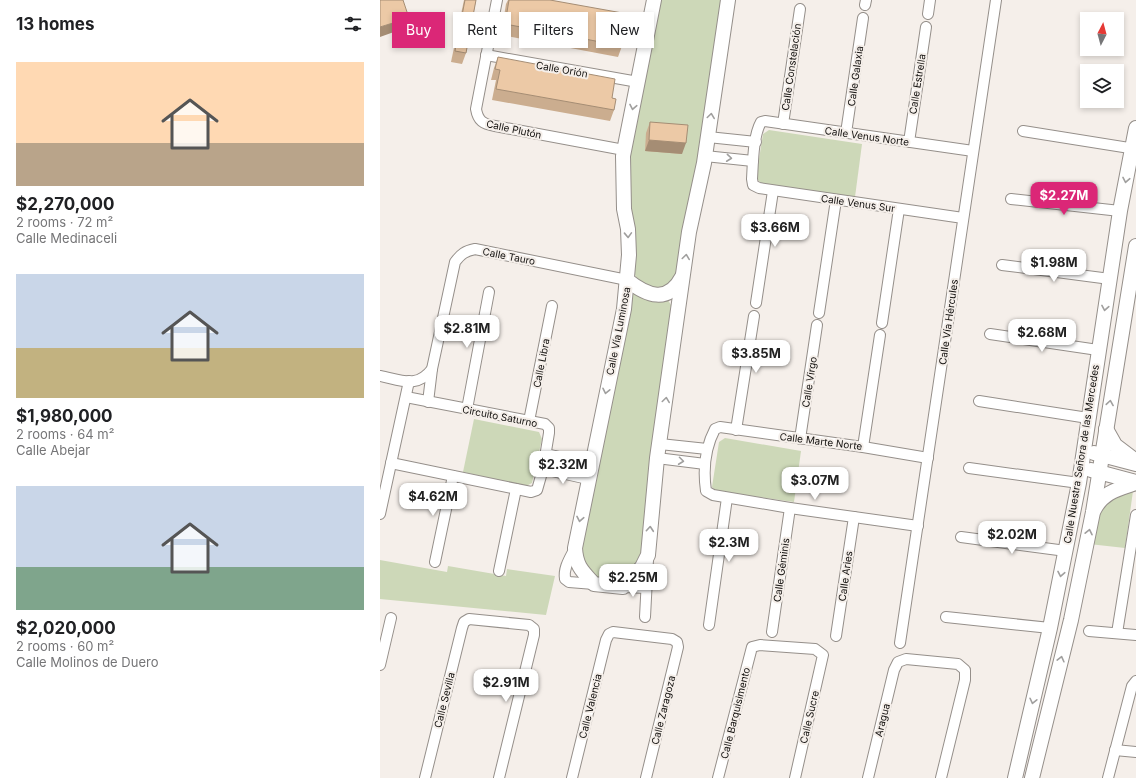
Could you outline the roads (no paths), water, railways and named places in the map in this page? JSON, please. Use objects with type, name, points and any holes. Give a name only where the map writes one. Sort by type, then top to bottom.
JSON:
[{"type":"street","name":"Calle Plutón","points":[[497,0],[476,109],[477,116],[481,122],[624,150]]},
{"type":"street","name":"Calle Vía Luminosa","points":[[623,587],[594,584],[582,572],[576,562],[574,548],[624,309],[627,280],[628,236],[624,209],[624,150],[654,0]]},
{"type":"street","points":[[645,617],[648,555],[657,458],[689,232],[705,156],[728,0]]},
{"type":"street","points":[[928,14],[930,0]]},
{"type":"street","name":"Calle Vía Hércules","points":[[900,643],[996,0]]},
{"type":"street","name":"Calle Constelación","points":[[783,124],[800,9]]},
{"type":"street","name":"Calle Galaxia","points":[[846,133],[863,18]]},
{"type":"street","name":"Calle Estrella","points":[[909,142],[926,27]]},
{"type":"street","name":"Calle Orión","points":[[486,55],[638,82]]},
{"type":"street","name":"Calle Venus Norte","points":[[756,142],[760,122],[973,151]]},
{"type":"street","name":"Calle Nuestra Señora de las Mercedes","points":[[1015,778],[1051,623],[1079,482],[1120,212],[1134,149],[1136,128]]},
{"type":"street","points":[[1023,131],[1134,149]]},
{"type":"street","points":[[705,156],[753,161],[756,142],[708,137]]},
{"type":"street","name":"Calle Venus Sur","points":[[753,161],[753,185],[773,191],[963,218]]},
{"type":"street","points":[[756,303],[773,191]]},
{"type":"street","points":[[1011,199],[1120,212]]},
{"type":"street","points":[[819,313],[836,200]]},
{"type":"street","points":[[882,323],[899,209]]},
{"type":"street","name":"Calle Nuestra Señora de las Mercedes","points":[[1032,778],[1071,620],[1099,472],[1136,246]]},
{"type":"street","name":"Calle Tauro","points":[[428,402],[432,369],[455,262],[466,251],[475,250],[627,280]]},
{"type":"street","points":[[1002,266],[1110,279]]},
{"type":"street","points":[[627,280],[646,292],[664,295],[672,291],[683,275]]},
{"type":"street","points":[[467,409],[488,292]]},
{"type":"street","name":"Calle Libra","points":[[530,421],[552,306]]},
{"type":"street","points":[[736,430],[754,316]]},
{"type":"street","name":"Calle Virgo","points":[[800,439],[817,325]]},
{"type":"street","points":[[990,334],[1098,350]]},
{"type":"street","points":[[863,447],[880,335]]},
{"type":"street","points":[[380,376],[409,382],[419,381],[426,377],[432,369]]},
{"type":"street","points":[[380,514],[409,382]]},
{"type":"street","name":"Circuito Saturno","points":[[391,463],[531,492],[537,490],[543,469],[549,428],[545,424],[406,397]]},
{"type":"street","points":[[979,401],[1088,418]]},
{"type":"street","name":"Calle Marte Norte","points":[[707,450],[715,429],[720,427],[863,447],[928,458]]},
{"type":"street","points":[[1106,429],[1115,445],[1136,462]]},
{"type":"street","points":[[660,444],[707,450],[705,464],[706,491],[713,495],[790,508],[918,526]]},
{"type":"street","points":[[1084,451],[1136,462]]},
{"type":"street","points":[[546,454],[591,464]]},
{"type":"street","points":[[657,458],[705,464]]},
{"type":"street","points":[[969,468],[1079,482]]},
{"type":"street","points":[[1081,468],[1136,482]]},
{"type":"street","points":[[543,469],[588,479]]},
{"type":"street","points":[[435,562],[453,476]]},
{"type":"street","points":[[1092,512],[1104,496],[1118,488],[1136,482]]},
{"type":"street","points":[[499,571],[516,489]]},
{"type":"street","points":[[709,625],[727,498]]},
{"type":"street","name":"Calle Géminis","points":[[772,632],[790,508]]},
{"type":"street","points":[[1117,633],[1132,565],[1136,515]]},
{"type":"street","name":"Calle Aries","points":[[836,636],[854,517]]},
{"type":"street","points":[[961,537],[1066,551]]},
{"type":"street","points":[[623,587],[642,568],[648,555]]},
{"type":"street","points":[[623,587],[646,588]]},
{"type":"street","points":[[946,617],[1051,623],[1071,620]]},
{"type":"street","points":[[380,665],[383,638],[391,618]]},
{"type":"street","name":"Calle Sevilla","points":[[425,778],[464,622],[469,619],[529,625],[534,629],[534,635],[499,778]]},
{"type":"street","points":[[1089,631],[1136,635]]},
{"type":"street","name":"Calle Valencia","points":[[572,778],[606,640],[609,634],[613,632],[672,638],[677,642]]},
{"type":"street","name":"Calle Zaragoza","points":[[646,778],[678,647],[677,642]]},
{"type":"street","name":"Calle Barquisimento","points":[[718,778],[752,647],[760,645],[815,649],[822,655]]},
{"type":"street","name":"Calle Sucre","points":[[795,778],[822,655]]},
{"type":"street","name":"Aragua","points":[[868,778],[894,670],[898,662],[906,659],[958,664],[965,670],[965,680],[942,778]]},
{"type":"street","points":[[1108,778],[1132,686],[1136,681]]},
{"type":"street","points":[[1115,750],[1136,752]]}]
